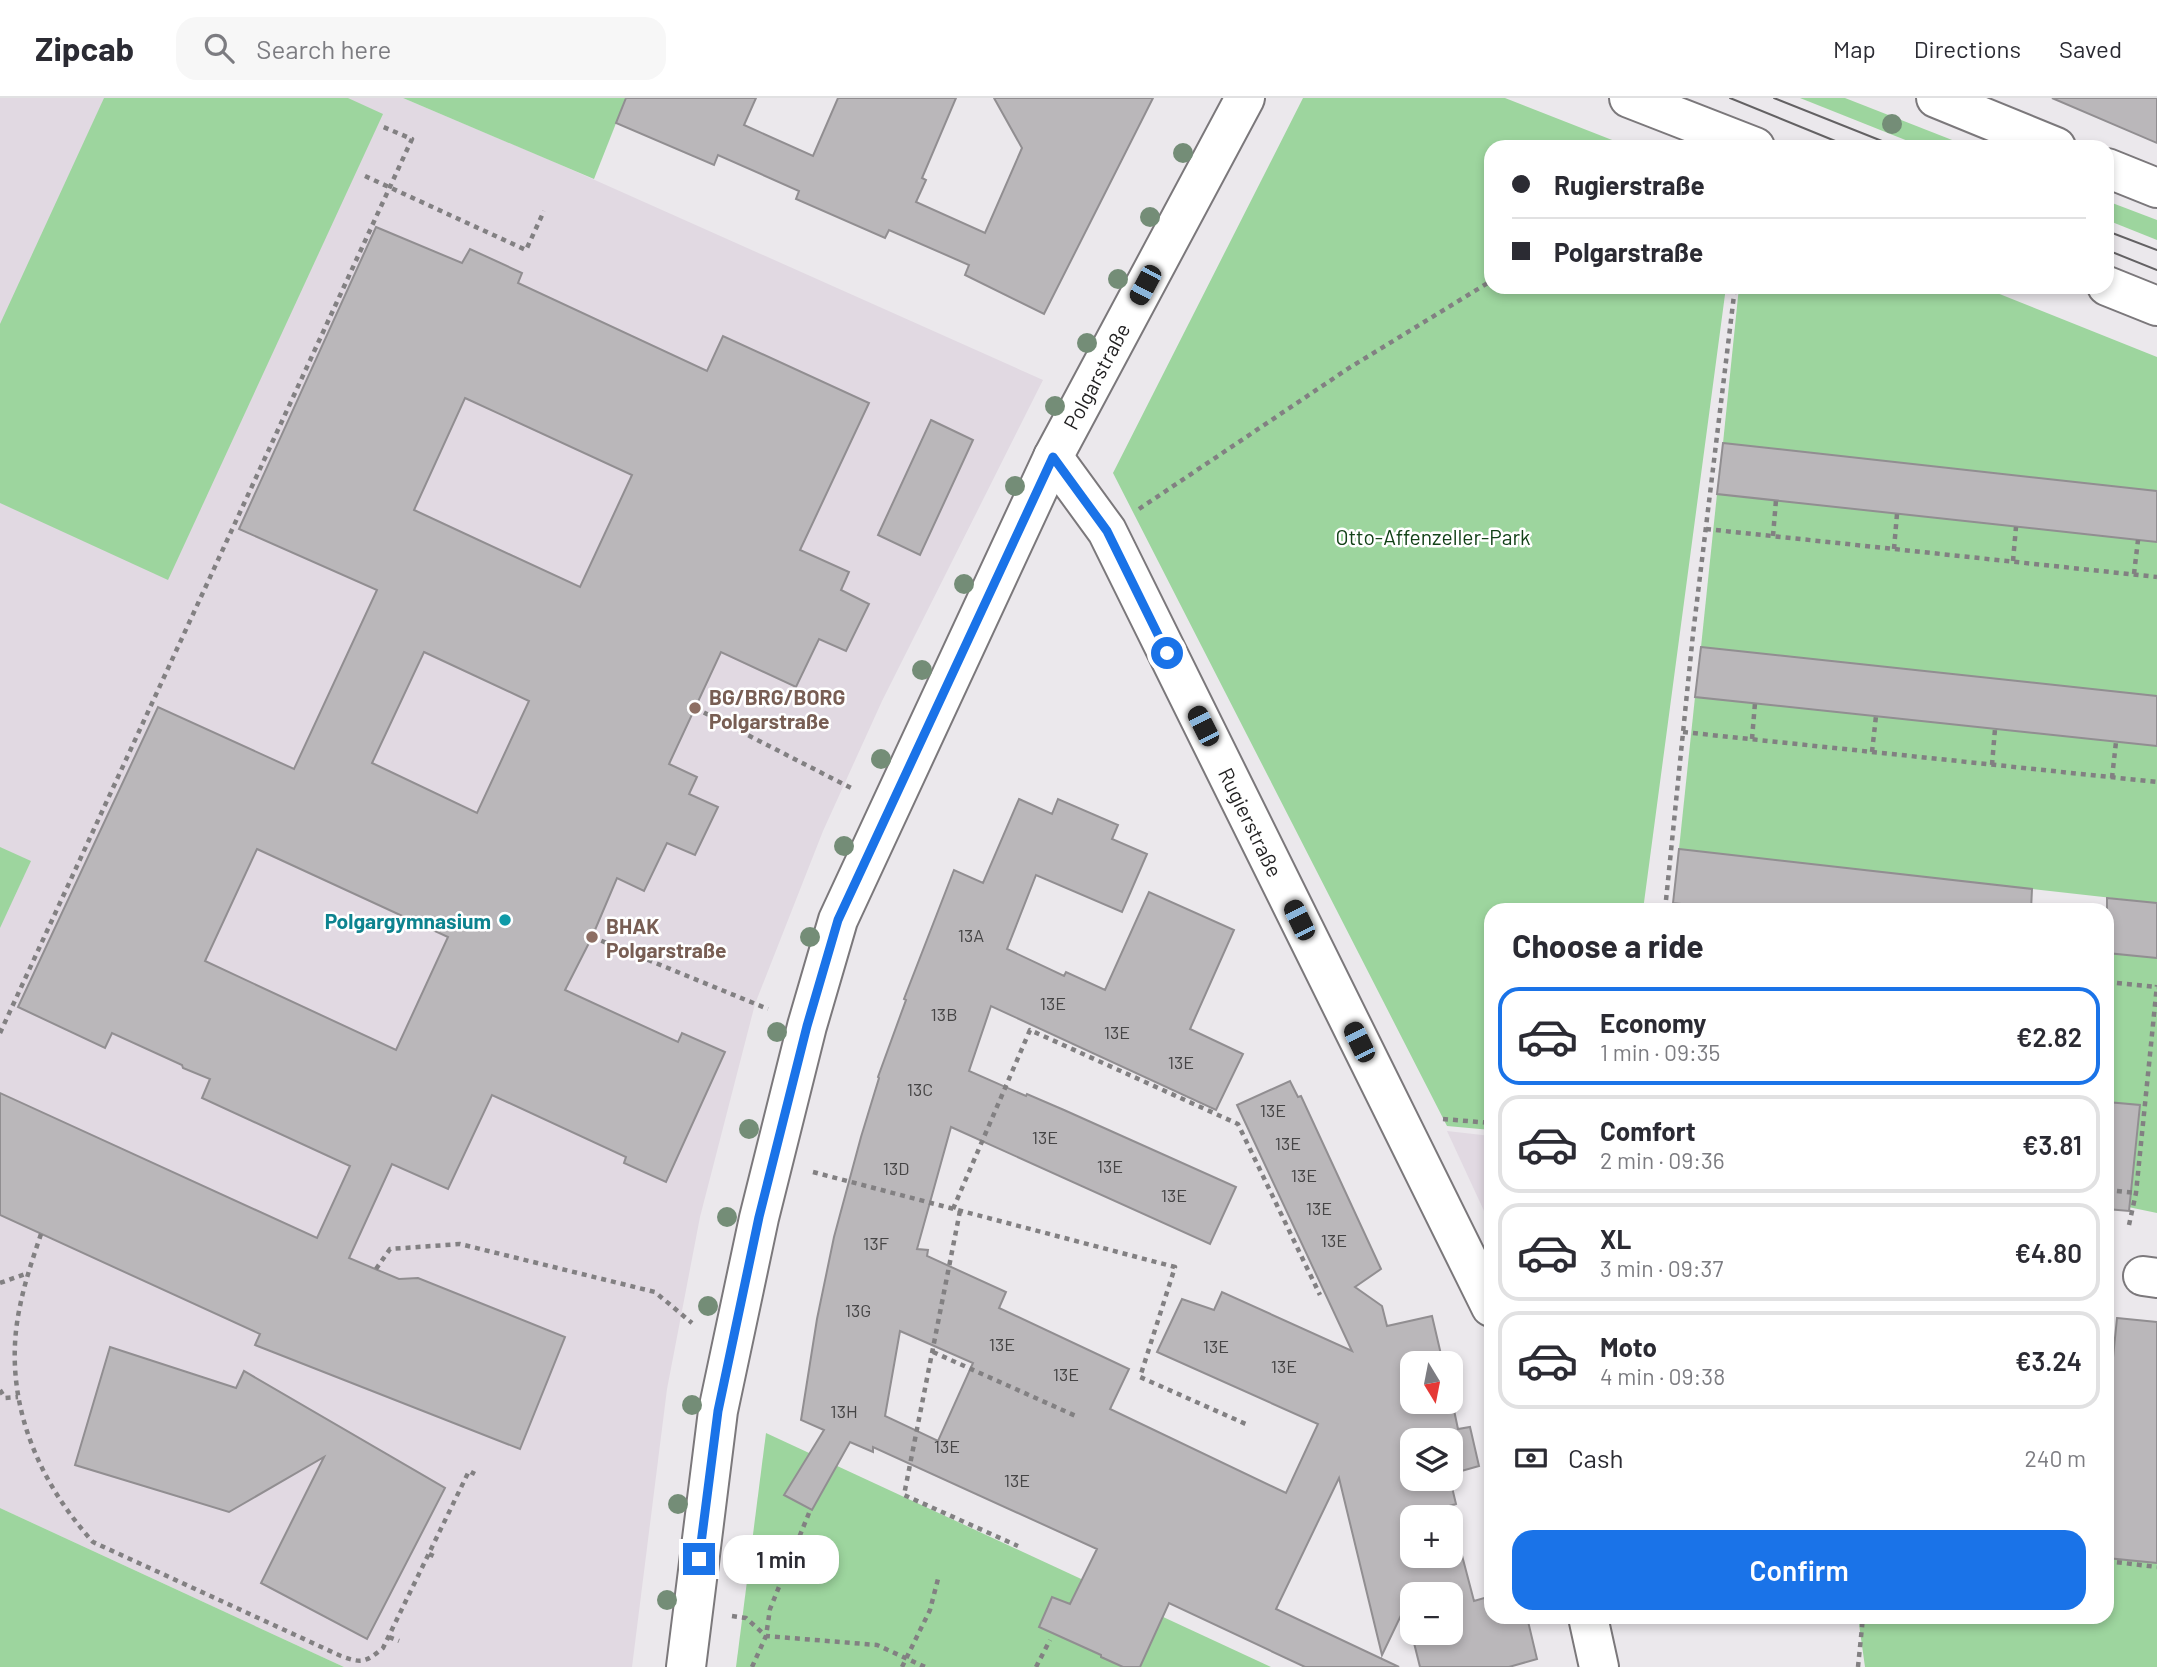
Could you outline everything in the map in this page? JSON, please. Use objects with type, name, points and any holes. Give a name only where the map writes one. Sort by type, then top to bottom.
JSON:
[{"type":"street","name":"Polgarstraße","points":[[686,1667],[718,1411],[759,1217],[807,1026],[838,920],[1053,457],[1245,98]]},
{"type":"street","points":[[1629,98],[1737,140]]},
{"type":"street","points":[[1936,98],[2039,140]]},
{"type":"street","points":[[2114,171],[2157,188]]},
{"type":"street","points":[[2114,289],[2157,306]]},
{"type":"street","name":"Rugierstraße","points":[[1053,457],[1107,531],[1484,1293]]},
{"type":"street","points":[[1590,1624],[1599,1667]]},
{"type":"path","points":[[0,1033],[412,139],[381,126]]},
{"type":"path","points":[[365,176],[526,250],[544,211]]},
{"type":"path","points":[[1132,514],[1349,368],[1484,285]]},
{"type":"path","points":[[1666,903],[1734,294]]},
{"type":"path","points":[[1773,536],[1776,500]]},
{"type":"path","points":[[1894,549],[1897,514]]},
{"type":"path","points":[[2013,562],[2016,527]]},
{"type":"path","points":[[1706,529],[2157,577]]},
{"type":"path","points":[[2134,574],[2138,540]]},
{"type":"path","points":[[1752,739],[1755,703]]},
{"type":"path","points":[[695,708],[853,789]]},
{"type":"path","points":[[1872,752],[1876,716]]},
{"type":"path","points":[[1992,765],[1995,729]]},
{"type":"path","points":[[1683,732],[2157,782]]},
{"type":"path","points":[[2112,778],[2116,742]]},
{"type":"path","points":[[592,937],[768,1009]]},
{"type":"path","points":[[2114,983],[2157,986],[2136,1193],[2129,1225]]},
{"type":"path","points":[[953,1209],[1031,1030],[1238,1124],[1320,1296]]},
{"type":"path","points":[[1441,1119],[1484,1122]]},
{"type":"path","points":[[813,1172],[1175,1266],[1140,1377],[1248,1425]]},
{"type":"path","points":[[2114,1191],[2136,1193]]},
{"type":"path","points":[[960,1211],[904,1495],[1018,1546]]},
{"type":"path","points":[[41,1234],[19,1308],[15,1349],[18,1397],[29,1439],[48,1483],[75,1522],[93,1542],[356,1662],[369,1660],[383,1648],[389,1637],[469,1471],[475,1474]]},
{"type":"path","points":[[376,1269],[390,1249],[460,1244],[655,1292],[692,1322]]},
{"type":"path","points":[[0,1283],[28,1273]]},
{"type":"path","points":[[933,1352],[1078,1417]]},
{"type":"path","points":[[0,1390],[5,1398],[18,1397]]},
{"type":"path","points":[[752,1667],[766,1636],[770,1609],[809,1513]]},
{"type":"path","points":[[429,1554],[436,1557]]},
{"type":"path","points":[[2114,1562],[2157,1567]]},
{"type":"path","points":[[902,1667],[930,1610],[939,1575]]},
{"type":"path","points":[[693,1609],[746,1618],[766,1636],[877,1645],[925,1667]]},
{"type":"path","points":[[1858,1667],[1862,1624]]},
{"type":"path","points":[[389,1637],[399,1641]]},
{"type":"path","points":[[1036,1667],[1050,1640]]},
{"type":"shaded area","points":[[0,98],[403,98],[550,160],[1043,380],[882,701],[823,831],[755,1004],[700,1217],[667,1389],[632,1667],[344,1667],[0,1508]]},
{"type":"shaded area","points":[[1447,1131],[1484,1135],[1484,1211]]},
{"type":"green space","points":[[104,98],[348,98],[383,114],[168,580],[0,503],[0,324]]},
{"type":"green space","points":[[403,98],[626,98],[594,179]]},
{"type":"green space","name":"Otto-Affenzeller-Park","points":[[1303,98],[1505,98],[1612,140],[1484,140],[1484,294],[1725,294],[1644,903],[1484,903],[1484,1129],[1447,1126],[1113,473]]},
{"type":"green space","points":[[1800,98],[1845,98],[1952,140],[1905,140]]},
{"type":"green space","points":[[2114,204],[2157,220],[2157,240],[2114,223]]},
{"type":"green space","points":[[1738,294],[2000,294],[2157,357],[2157,491],[1723,443]]},
{"type":"green space","points":[[1717,494],[2157,542],[2157,696],[1701,647]]},
{"type":"green space","points":[[1695,697],[2157,746],[2157,903],[1679,849]]},
{"type":"green space","points":[[0,847],[31,861],[0,928]]},
{"type":"green space","points":[[2157,943],[2157,1213],[2114,1204],[2114,1187],[2139,1105],[2114,1103],[2114,954],[2155,958]]},
{"type":"green space","points":[[766,1433],[1271,1667],[736,1667]]},
{"type":"green space","points":[[0,1508],[344,1667],[0,1667]]},
{"type":"green space","points":[[2114,1559],[2157,1563],[2157,1667],[1865,1667],[1859,1624],[2114,1624]]},
{"type":"building","points":[[626,98],[756,98],[744,125],[813,156],[838,98],[956,98],[922,178],[926,180],[916,202],[985,233],[1022,148],[994,98],[1153,98],[1044,314],[965,275],[969,265],[889,230],[885,238],[796,199],[799,191],[718,155],[714,165],[616,123]]},
{"type":"building","points":[[2052,98],[2157,98],[2157,143]]},
{"type":"building","name":"Polgargymnasium","points":[[376,227],[462,263],[470,249],[522,273],[518,283],[707,371],[723,336],[869,403],[800,550],[849,572],[841,590],[869,604],[846,651],[819,639],[796,687],[721,652],[669,764],[697,777],[689,794],[718,807],[695,855],[667,843],[644,891],[617,878],[592,937],[565,990],[678,1042],[682,1033],[725,1052],[666,1182],[624,1163],[626,1157],[492,1095],[448,1189],[392,1164],[349,1258],[399,1279],[418,1278],[565,1337],[520,1449],[255,1345],[260,1334],[0,1215],[0,1093],[317,1238],[350,1166],[202,1098],[210,1079],[183,1068],[182,1065],[112,1033],[105,1048],[18,1007],[158,707],[294,769],[377,590],[239,529]],"holes":[[[465,398],[632,475],[580,587],[414,510]],[[424,652],[529,701],[477,813],[372,763]],[[257,849],[448,937],[396,1050],[205,961]]]},
{"type":"building","points":[[931,420],[973,440],[920,555],[878,535]]},
{"type":"building","points":[[1723,443],[2157,491],[2157,542],[1717,494]]},
{"type":"building","points":[[1701,647],[2157,696],[2157,746],[1695,697]]},
{"type":"building","points":[[1019,799],[1052,814],[1058,799],[1118,825],[1112,839],[1147,854],[1122,912],[1036,875],[1007,949],[1064,976],[1066,972],[1105,990],[1149,892],[1234,930],[1190,1029],[1243,1054],[1216,1110],[991,1006],[969,1071],[1236,1187],[1210,1244],[951,1127],[917,1249],[928,1250],[927,1256],[1006,1292],[999,1308],[1129,1369],[1110,1409],[1286,1493],[1318,1424],[1157,1352],[1182,1299],[1214,1310],[1222,1292],[1352,1351],[1237,1105],[1290,1081],[1298,1097],[1301,1096],[1381,1269],[1355,1287],[1382,1306],[1387,1326],[1432,1316],[1440,1351],[1400,1351],[1400,1414],[1455,1414],[1458,1428],[1400,1428],[1400,1491],[1453,1491],[1456,1504],[1400,1505],[1400,1568],[1463,1568],[1463,1559],[1474,1601],[1484,1598],[1484,1624],[1529,1624],[1537,1659],[1509,1667],[1420,1667],[1414,1645],[1463,1645],[1463,1582],[1400,1582],[1400,1617],[1382,1655],[1339,1478],[1276,1609],[1399,1667],[1305,1667],[1169,1603],[1140,1667],[1123,1667],[1039,1627],[1052,1597],[1070,1604],[1097,1549],[873,1447],[873,1452],[850,1442],[812,1510],[784,1495],[824,1430],[801,1420],[817,1319],[834,1237],[861,1137],[878,1077],[906,1000],[904,999],[954,870],[983,883]],"holes":[[[900,1331],[973,1363],[938,1441],[885,1416]]]},
{"type":"building","points":[[1679,849],[2032,889],[2031,903],[1673,903]]},
{"type":"building","points":[[2107,898],[2157,903],[2157,958],[2114,954],[2114,903],[2107,903]]},
{"type":"building","points":[[2114,1103],[2140,1105],[2129,1211],[2114,1210]]},
{"type":"building","points":[[2117,1318],[2157,1322],[2157,1563],[2114,1559],[2114,1348]]},
{"type":"building","points":[[110,1347],[236,1388],[244,1371],[445,1488],[367,1639],[261,1583],[324,1457],[229,1512],[75,1465]]},
{"type":"building","points":[[1470,1427],[1479,1466],[1463,1471],[1463,1428]]},
{"type":"tram line","points":[[1730,98],[1833,140]]},
{"type":"tram line","points":[[1774,98],[1879,140]]},
{"type":"tram line","points":[[2114,234],[2157,250]]},
{"type":"tram line","points":[[2114,253],[2157,270]]},
{"type":"place","name":"BG/BRG/BORG Polgarstraße","points":[[695,708]]},
{"type":"place","name":"Polgargymnasium","points":[[505,920]]},
{"type":"place","name":"BHAK Polgarstraße","points":[[592,937]]},
{"type":"route","points":[[699,1559],[718,1411],[759,1217],[807,1026],[838,920],[1053,457],[1107,531],[1167,653]]}]
